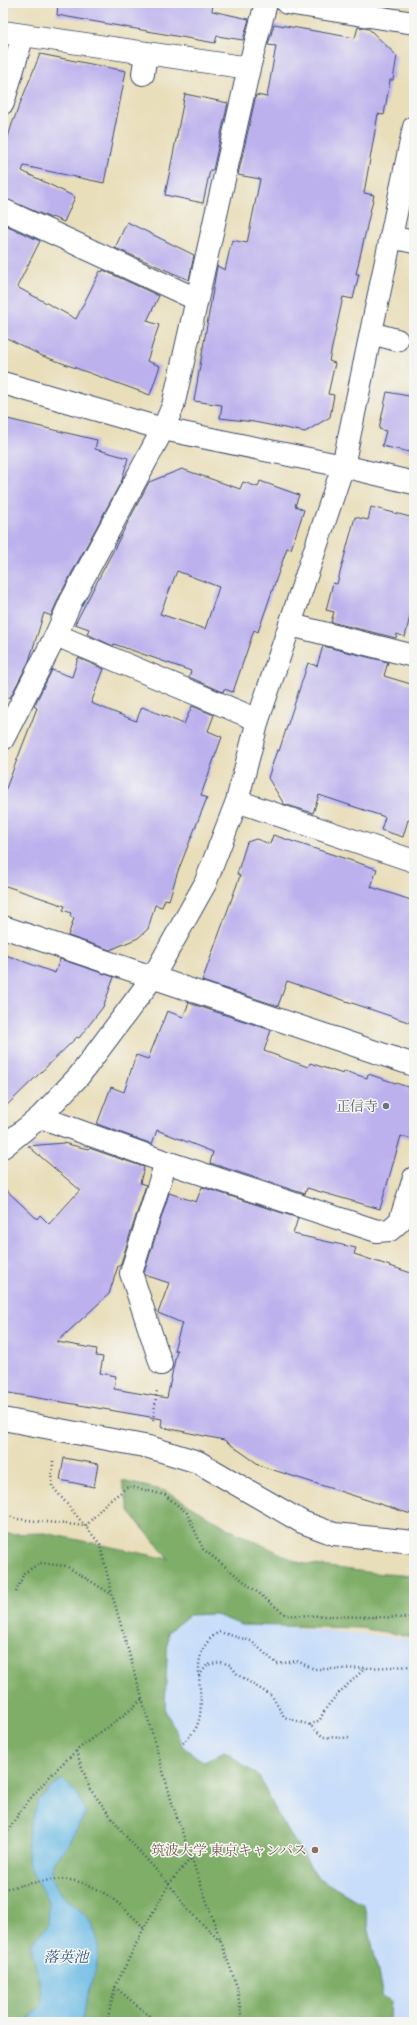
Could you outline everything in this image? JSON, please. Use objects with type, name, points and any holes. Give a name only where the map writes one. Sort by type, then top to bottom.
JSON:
[{"type":"street","points":[[3,739],[56,635],[71,601],[163,429],[173,406],[249,68],[266,3]]},
{"type":"street","points":[[287,3],[414,23]]},
{"type":"street","points":[[3,103],[13,33],[145,63],[249,68]]},
{"type":"street","points":[[3,1147],[40,1117],[79,1076],[153,977],[205,884],[236,801],[258,720],[343,466],[414,127]]},
{"type":"street","points":[[3,210],[196,299]]},
{"type":"street","points":[[391,237],[414,242]]},
{"type":"street","points":[[371,333],[397,340]]},
{"type":"street","points":[[3,383],[163,429],[343,466],[414,484]]},
{"type":"street","points":[[291,625],[414,656]]},
{"type":"street","points":[[56,635],[258,720]]},
{"type":"street","points":[[236,801],[414,861]]},
{"type":"street","points":[[3,927],[414,1065]]},
{"type":"street","points":[[40,1117],[166,1162],[377,1231],[390,1230],[400,1221],[414,1178]]},
{"type":"street","points":[[161,1364],[131,1273],[166,1162]]},
{"type":"street","points":[[3,1420],[149,1447],[198,1462],[302,1522],[334,1534],[414,1542]]},
{"type":"path","points":[[149,1447],[161,1364]]},
{"type":"path","points":[[53,1461],[52,1486],[68,1508],[86,1526],[100,1544],[112,1594],[173,1806],[237,1987],[242,2022]]},
{"type":"path","points":[[86,1526],[105,1504],[129,1486],[165,1495],[187,1513],[203,1549],[286,1615],[414,1618]]},
{"type":"path","points":[[3,1514],[17,1519],[86,1526]]},
{"type":"path","points":[[16,1592],[24,1573],[40,1563],[66,1566],[112,1594]]},
{"type":"path","points":[[183,1742],[197,1726],[200,1709],[198,1667],[201,1654],[206,1644],[219,1632],[251,1641],[277,1664],[297,1661],[314,1669],[414,1666]]},
{"type":"path","points":[[199,1677],[207,1665],[221,1662],[230,1665],[238,1675],[272,1696],[284,1717],[310,1726],[323,1737],[352,1738]]},
{"type":"path","points":[[310,1726],[320,1720],[324,1711],[336,1697],[366,1668]]},
{"type":"path","points":[[3,1842],[26,1802],[76,1751],[121,1719],[142,1699]]},
{"type":"path","points":[[76,1751],[90,1789],[128,1839],[169,1884],[188,1910],[221,1942]]},
{"type":"path","points":[[107,2022],[115,1987],[144,1928],[169,1884],[191,1858]]},
{"type":"path","points":[[3,1889],[54,1880],[69,1879],[93,1887],[119,1903],[144,1928]]},
{"type":"path","points":[[115,1987],[154,2020]]},
{"type":"path","points":[[146,2022],[154,2020],[167,2022]]},
{"type":"shaded area","name":"筑波大学 東京キャンパス","points":[[85,1541],[170,1559],[242,1625],[288,1627],[414,1639],[414,2022],[280,2022]]},
{"type":"green space","points":[[122,1481],[166,1491],[229,1529],[300,1563],[374,1573],[414,1576],[414,1637],[360,1628],[242,1625],[214,1614],[189,1615],[168,1632],[165,1708],[183,1747],[204,1762],[225,1752],[259,1776],[278,1815],[317,1877],[364,1905],[383,1997],[391,2001],[390,2022],[3,2022],[3,1534],[45,1533],[169,1559],[130,1513]]},
{"type":"water","name":"落英池","points":[[62,1779],[78,1795],[86,1813],[65,1849],[52,1865],[53,1880],[62,1894],[86,1917],[91,1924],[95,1932],[98,1945],[98,1956],[86,1999],[83,2022],[27,2022],[42,2004],[41,1989],[31,1944],[48,1926],[49,1902],[36,1880],[27,1860],[29,1829],[38,1801]]},
{"type":"building","points":[[58,3],[213,3],[212,11],[249,19],[243,40],[217,36],[215,43],[57,15]]},
{"type":"building","points":[[274,24],[355,38],[358,27],[369,29],[397,56],[393,80],[390,80],[384,115],[378,114],[364,193],[374,195],[356,274],[359,274],[353,299],[343,297],[329,361],[335,363],[328,394],[334,395],[330,417],[305,432],[254,422],[220,418],[222,405],[194,401],[217,266],[225,270],[232,240],[247,243],[260,179],[238,175],[256,95],[267,97],[276,46],[268,45]]},
{"type":"building","points":[[40,54],[126,71],[104,183],[24,166],[22,171],[75,197],[64,222],[3,198],[3,154],[12,124]]},
{"type":"building","points":[[185,94],[228,103],[213,170],[210,170],[203,203],[165,195]]},
{"type":"building","points":[[127,222],[194,255],[189,280],[115,248]]},
{"type":"building","points":[[3,224],[40,241],[17,287],[76,319],[100,271],[102,272],[103,270],[159,296],[147,321],[159,325],[147,361],[160,366],[150,395],[40,355],[3,336]]},
{"type":"building","points":[[387,392],[414,397],[414,453],[382,446],[386,431],[379,429]]},
{"type":"building","points":[[3,418],[97,440],[95,449],[128,458],[122,480],[60,595],[51,616],[44,613],[29,661],[10,698],[3,695]]},
{"type":"building","points":[[182,469],[240,489],[243,482],[258,487],[260,481],[299,495],[295,506],[304,510],[291,549],[287,548],[258,632],[254,630],[233,692],[224,689],[223,692],[189,677],[191,671],[114,644],[113,646],[87,634],[89,629],[75,624],[149,482]],"holes":[[[177,571],[219,587],[205,629],[160,614]]]},
{"type":"building","points":[[371,507],[414,518],[414,600],[405,637],[397,634],[396,638],[331,622],[334,612],[326,610],[333,583],[337,584],[355,517],[368,520]]},
{"type":"building","points":[[323,646],[388,662],[384,676],[414,685],[414,821],[408,820],[403,837],[381,830],[385,817],[319,795],[313,813],[284,804],[268,778],[277,750],[279,751],[308,663],[317,666]]},
{"type":"building","points":[[78,658],[104,669],[91,703],[136,721],[142,707],[184,724],[192,706],[214,715],[208,731],[222,737],[201,795],[207,798],[178,871],[169,900],[165,899],[162,907],[155,905],[148,929],[138,938],[110,950],[68,936],[74,918],[70,916],[71,913],[63,910],[65,906],[3,885],[3,796],[37,708],[34,706],[52,670],[72,677]]},
{"type":"building","points":[[273,835],[377,869],[371,887],[414,901],[414,1024],[287,981],[278,1006],[202,981],[240,876],[237,874],[247,842],[256,839],[270,844]]},
{"type":"building","points":[[3,954],[55,973],[60,959],[114,977],[103,1007],[79,1038],[77,1037],[3,1109]]},
{"type":"building","points":[[189,1003],[271,1030],[264,1051],[308,1067],[310,1063],[343,1074],[344,1071],[367,1078],[368,1074],[414,1089],[414,1140],[401,1136],[380,1209],[307,1188],[305,1194],[210,1163],[213,1152],[157,1130],[152,1144],[97,1124],[111,1087],[124,1092],[136,1055],[148,1059],[167,1011],[183,1017]]},
{"type":"building","points":[[63,1143],[89,1148],[144,1167],[140,1183],[146,1185],[120,1266],[118,1266],[109,1294],[57,1342],[97,1349],[96,1356],[103,1357],[100,1373],[116,1376],[114,1389],[167,1398],[177,1350],[174,1350],[182,1323],[158,1313],[169,1283],[145,1275],[144,1273],[169,1193],[196,1202],[202,1187],[298,1218],[293,1234],[356,1248],[354,1254],[414,1274],[414,1515],[261,1466],[224,1440],[161,1427],[162,1419],[3,1392],[3,1187],[37,1219],[40,1215],[49,1224],[80,1190],[28,1146]]},
{"type":"building","points":[[64,1458],[98,1464],[94,1487],[60,1480]]},
{"type":"place","name":"正信寺","points":[[386,1106]]},
{"type":"place","name":"筑波大学 東京キャンパス","points":[[315,1850]]}]
